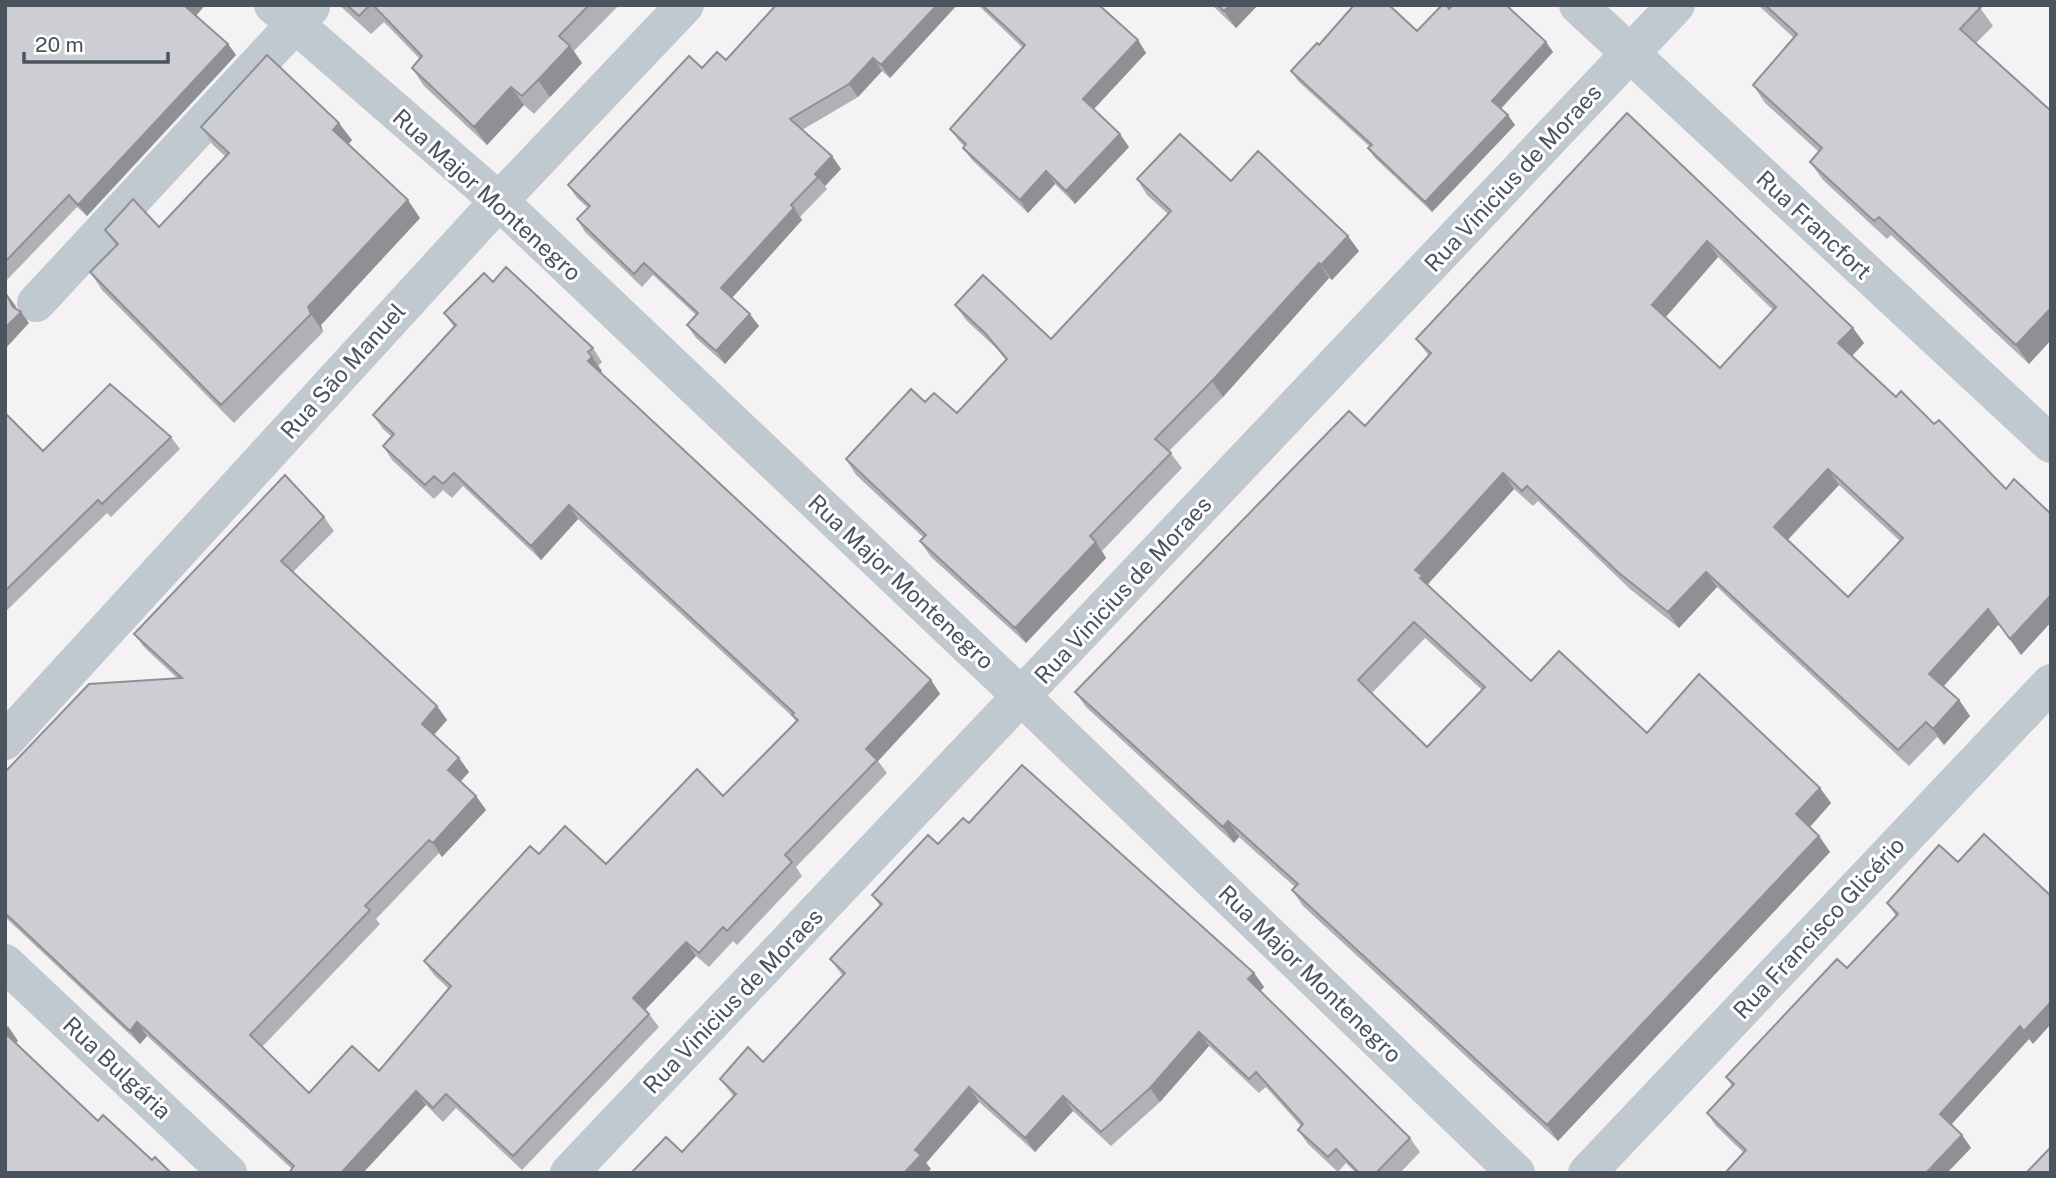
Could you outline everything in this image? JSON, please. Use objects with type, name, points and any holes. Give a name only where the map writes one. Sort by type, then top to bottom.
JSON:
[{"type":"street","name":"Rua São Manuel","points":[[5,741],[499,201],[685,5]]},
{"type":"street","name":"Rua Francfort","points":[[1578,5],[2051,444]]},
{"type":"street","name":"Rua Vinicius de Moraes","points":[[569,1173],[1676,5]]},
{"type":"street","name":"Rua Major Montenegro","points":[[293,12],[499,201],[1022,697],[1516,1173]]},
{"type":"street","points":[[36,303],[293,12]]},
{"type":"street","name":"Rua Francisco Glicério","points":[[1587,1173],[2051,683]]},
{"type":"street","name":"Rua Bulgária","points":[[5,963],[228,1173]]},
{"type":"building","points":[[5,5],[187,5],[186,7],[228,44],[78,205],[69,195],[5,262]]},
{"type":"building","points":[[347,5],[370,5],[359,16]]},
{"type":"building","points":[[373,5],[589,5],[559,36],[570,46],[538,80],[522,96],[511,87],[474,127],[412,68],[422,56]]},
{"type":"building","points":[[776,5],[937,5],[881,65],[873,58],[849,84],[790,119],[832,156],[815,174],[818,177],[791,205],[794,208],[721,288],[750,314],[716,351],[687,325],[698,313],[644,263],[634,274],[577,219],[590,206],[568,185],[689,56],[702,68],[717,52],[726,60]]},
{"type":"building","points":[[982,5],[1099,5],[1138,40],[1083,99],[1120,134],[1066,191],[1046,171],[1020,200],[963,148],[966,144],[950,129],[1025,45]]},
{"type":"building","points":[[1218,5],[1230,5],[1224,11]]},
{"type":"building","points":[[1354,5],[1389,5],[1417,31],[1442,5],[1449,9],[1453,5],[1506,5],[1546,42],[1492,101],[1508,115],[1425,202],[1368,148],[1372,145],[1291,71],[1317,43],[1319,45]]},
{"type":"building","points":[[1765,5],[1977,5],[1980,8],[1960,29],[2051,111],[2051,308],[2016,345],[1879,217],[1874,221],[1810,162],[1822,148],[1753,85],[1797,34]]},
{"type":"building","points":[[267,55],[339,123],[333,130],[408,200],[308,307],[311,314],[221,405],[90,272],[118,244],[105,230],[133,199],[159,227],[229,153],[201,127]]},
{"type":"building","points":[[1627,113],[1853,328],[1838,343],[1896,397],[1901,391],[1934,424],[1939,420],[2006,489],[2014,479],[2051,514],[2051,595],[2010,639],[1988,609],[1929,674],[1959,700],[1933,729],[1926,722],[1898,750],[1706,572],[1668,612],[1619,573],[1527,486],[1522,491],[1503,473],[1415,570],[1423,576],[1420,578],[1531,681],[1559,651],[1647,733],[1699,674],[1820,788],[1796,814],[1819,836],[1547,1125],[1292,890],[1298,884],[1228,821],[1223,827],[1075,692],[1349,411],[1365,426],[1431,353],[1416,339]],"holes":[[[1707,241],[1776,307],[1720,368],[1652,305]],[[1828,469],[1903,538],[1848,597],[1774,527]],[[1414,622],[1485,687],[1427,747],[1358,680]]]},
{"type":"building","points":[[1180,134],[1231,181],[1258,151],[1348,236],[1321,265],[1319,263],[1212,381],[1155,439],[1171,453],[1090,536],[1096,542],[1015,628],[920,541],[926,535],[846,459],[911,389],[925,402],[934,393],[957,413],[1007,359],[985,333],[955,305],[983,275],[1051,339],[1171,211],[1137,179]]},
{"type":"building","points":[[506,267],[593,348],[588,352],[592,357],[588,361],[931,680],[866,749],[877,760],[785,855],[792,862],[727,931],[723,927],[699,953],[686,942],[633,998],[649,1014],[513,1156],[446,1094],[433,1108],[416,1091],[341,1173],[289,1173],[294,1166],[137,1022],[130,1031],[5,913],[5,772],[89,684],[182,678],[134,634],[285,475],[324,517],[281,561],[437,706],[422,724],[459,758],[448,770],[476,796],[433,843],[429,840],[365,906],[370,910],[250,1035],[309,1093],[352,1046],[379,1071],[451,986],[424,961],[530,846],[539,854],[565,826],[606,864],[697,769],[723,796],[798,720],[792,715],[794,713],[569,505],[531,546],[454,473],[443,484],[434,476],[425,485],[383,446],[394,434],[373,415],[456,325],[444,313],[484,273],[493,282]]},
{"type":"building","points":[[5,292],[13,307],[21,312],[5,328]]},
{"type":"building","points":[[110,384],[171,437],[102,504],[98,500],[5,591],[5,413],[43,451]]},
{"type":"building","points":[[1022,765],[1254,973],[1248,979],[1410,1138],[1376,1173],[1359,1173],[1336,1149],[1328,1157],[1298,1130],[1303,1124],[1256,1072],[1249,1079],[1199,1032],[1150,1088],[1101,1132],[1063,1096],[1025,1138],[969,1087],[915,1150],[921,1155],[904,1173],[631,1173],[666,1137],[682,1152],[736,1094],[720,1079],[748,1047],[763,1062],[845,973],[830,959],[882,904],[872,895],[928,835],[938,844],[963,818],[969,823]]},
{"type":"building","points":[[1984,834],[2051,896],[2051,1002],[2024,1031],[2020,1026],[1940,1114],[1962,1135],[1926,1173],[1725,1173],[1746,1150],[1707,1113],[1734,1084],[1726,1077],[1837,959],[1847,968],[1898,914],[1887,903],[1939,845],[1958,862]]},
{"type":"building","points":[[5,1033],[98,1121],[103,1115],[152,1160],[155,1157],[171,1173],[5,1173]]},
{"type":"building","points":[[2051,1147],[2051,1173],[2026,1173]]}]
